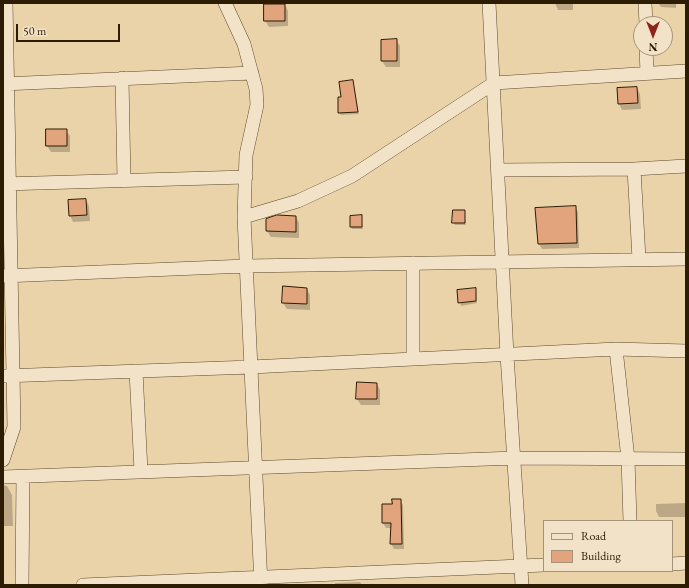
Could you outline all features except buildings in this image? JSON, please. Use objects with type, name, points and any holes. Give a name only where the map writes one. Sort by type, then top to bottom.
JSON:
[{"type":"street","points":[[3,460],[14,427],[8,376],[5,84],[6,3]]},
{"type":"street","points":[[225,3],[244,44],[256,88],[257,105],[246,155],[244,217],[261,581]]},
{"type":"street","points":[[489,3],[499,170],[507,355],[515,458],[522,585]]},
{"type":"street","points":[[645,3],[646,16]]},
{"type":"street","points":[[646,56],[647,73]]},
{"type":"street","points":[[244,217],[298,201],[352,176],[494,84],[686,71]]},
{"type":"street","points":[[5,84],[252,73]]},
{"type":"street","points":[[122,78],[124,181]]},
{"type":"street","points":[[499,170],[634,169],[686,166]]},
{"type":"street","points":[[634,169],[639,259]]},
{"type":"street","points":[[6,184],[246,177]]},
{"type":"street","points":[[7,275],[246,266],[686,259]]},
{"type":"street","points":[[413,263],[414,358]]},
{"type":"street","points":[[8,376],[251,367],[616,349],[686,351]]},
{"type":"street","points":[[616,349],[628,459],[630,520]]},
{"type":"street","points":[[136,372],[141,471]]},
{"type":"street","points":[[3,476],[515,458],[686,458]]},
{"type":"street","points":[[22,585],[23,476]]},
{"type":"street","points":[[673,564],[686,563]]},
{"type":"street","points":[[83,585],[261,581],[543,565]]}]
